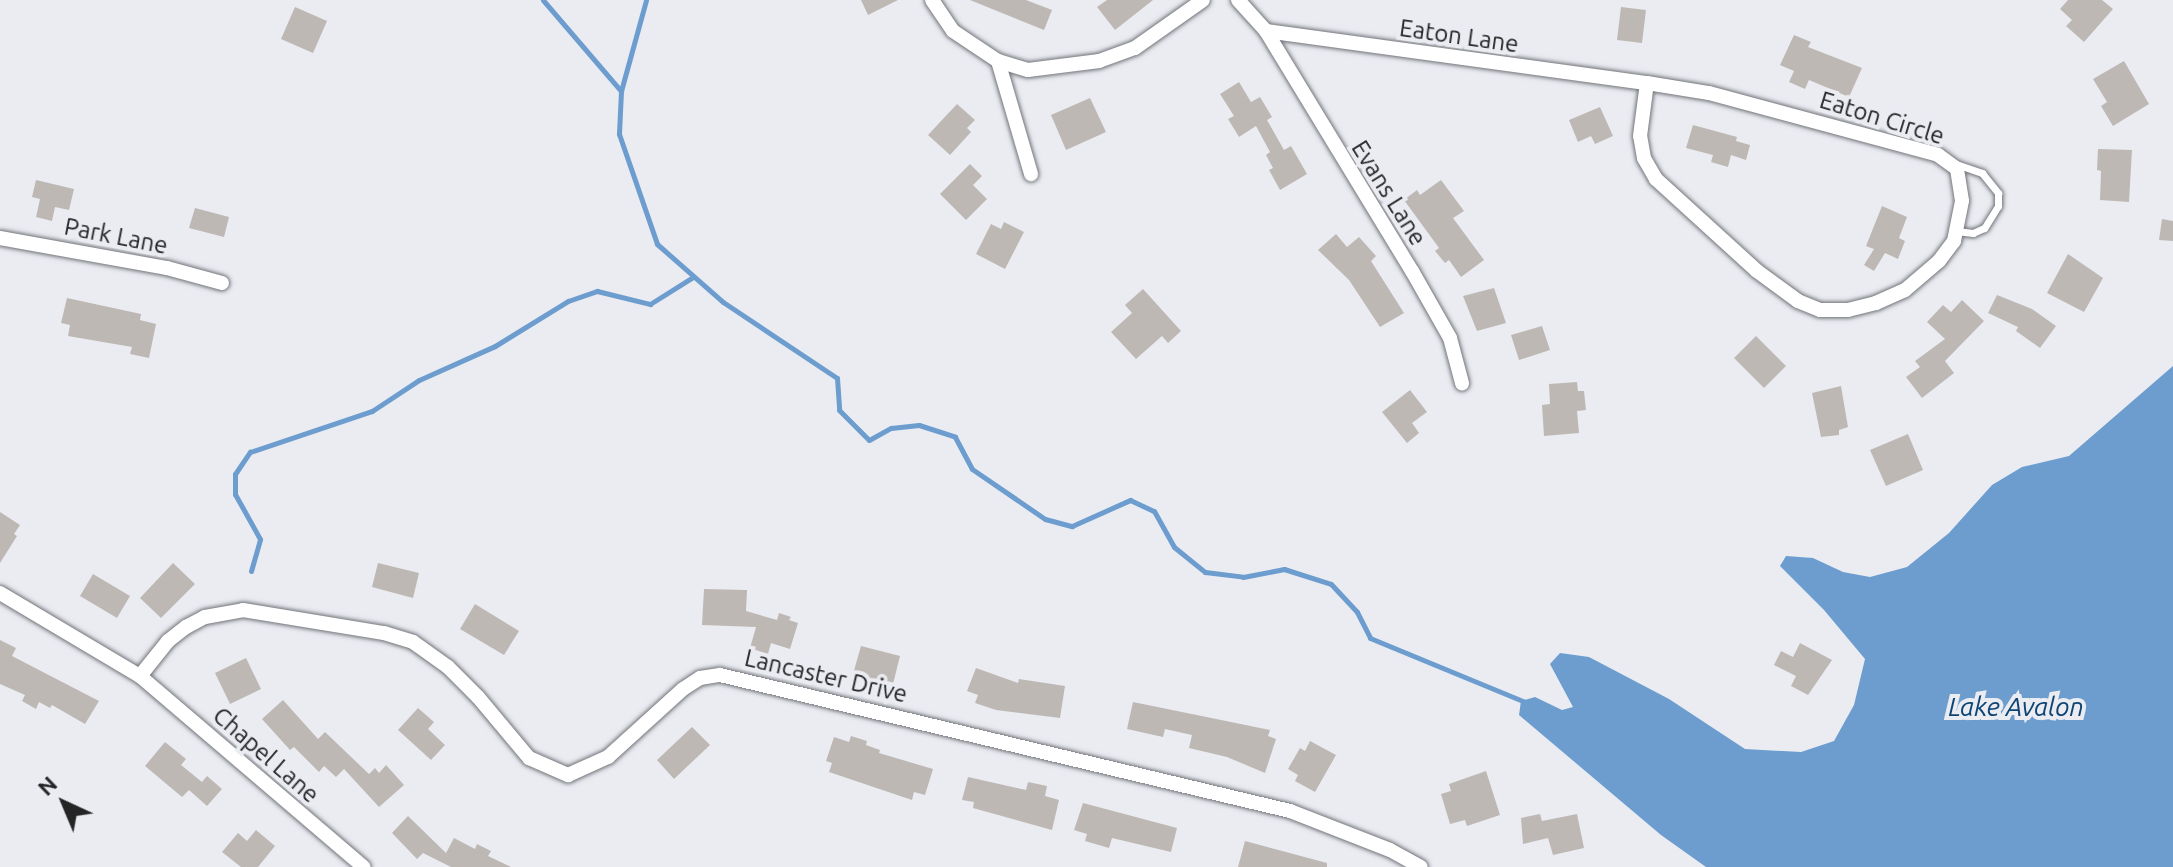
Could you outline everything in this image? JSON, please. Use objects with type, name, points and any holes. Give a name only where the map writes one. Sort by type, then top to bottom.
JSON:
[{"type":"street","points":[[932,0],[953,31],[998,61],[1028,70],[1099,61],[1135,48],[1203,0]]},
{"type":"street","name":"Evans Lane","points":[[1238,0],[1266,31],[1443,325],[1450,338],[1462,383]]},
{"type":"street","name":"Eaton Lane","points":[[1266,31],[1647,83]]},
{"type":"street","points":[[998,61],[1031,174]]},
{"type":"street","name":"Eaton Circle","points":[[1647,83],[1709,93],[1938,155],[1953,163],[1957,169],[1962,201],[1954,241],[1939,261],[1905,290],[1876,303],[1848,310],[1820,310],[1798,301],[1757,271],[1656,179],[1644,158],[1640,136],[1647,83]]},
{"type":"street","name":"Park Lane","points":[[0,238],[167,268],[222,283]]},
{"type":"street","points":[[0,593],[140,676]]},
{"type":"street","name":"Lancaster Drive","points":[[140,676],[168,641],[205,617],[243,610],[384,633],[413,642],[448,667],[529,758],[568,775],[608,757],[665,703],[700,678],[720,675],[742,677],[1290,811],[1390,850],[1421,867]]},
{"type":"street","name":"Chapel Lane","points":[[140,676],[364,867]]},
{"type":"lane","points":[[1953,163],[1982,173],[1998,193],[1998,206],[1984,228],[1973,233],[1956,231]]},
{"type":"water","name":"Lake Avalon","points":[[2173,366],[2173,867],[1706,867],[1661,835],[1519,715],[1521,701],[1535,697],[1562,710],[1573,707],[1550,664],[1560,653],[1589,657],[1669,699],[1745,749],[1801,752],[1834,741],[1854,705],[1865,659],[1824,610],[1780,566],[1786,556],[1813,558],[1843,572],[1870,577],[1907,567],[1949,533],[1992,485],[2022,467],[2069,456]]},
{"type":"building","points":[[861,0],[898,0],[868,15]]},
{"type":"building","points":[[970,0],[1026,0],[1052,10],[1044,30]]},
{"type":"building","points":[[1107,0],[1153,0],[1115,30],[1097,7]]},
{"type":"building","points":[[2068,0],[2102,0],[2113,9],[2084,42],[2066,26],[2072,20],[2060,9]]},
{"type":"building","points":[[295,7],[327,21],[313,53],[281,39]]},
{"type":"building","points":[[1621,7],[1646,10],[1642,43],[1617,40]]},
{"type":"building","points":[[1794,35],[1811,42],[1808,47],[1862,68],[1849,97],[1809,80],[1805,89],[1789,82],[1794,71],[1780,65]]},
{"type":"building","points":[[2124,61],[2149,104],[2113,126],[2101,106],[2107,102],[2093,79]]},
{"type":"building","points":[[1239,82],[1251,102],[1260,97],[1272,117],[1267,120],[1284,150],[1291,146],[1307,174],[1280,190],[1269,170],[1273,168],[1266,155],[1270,152],[1256,126],[1239,137],[1228,119],[1234,116],[1220,94]]},
{"type":"building","points":[[1090,98],[1106,132],[1066,150],[1051,115]]},
{"type":"building","points":[[957,104],[975,120],[967,128],[971,132],[950,155],[928,135]]},
{"type":"building","points":[[1600,107],[1613,136],[1595,144],[1591,136],[1578,142],[1569,120]]},
{"type":"building","points":[[1693,125],[1737,137],[1736,141],[1750,145],[1746,160],[1731,155],[1728,167],[1711,162],[1713,155],[1686,148]]},
{"type":"building","points":[[2098,149],[2132,150],[2129,202],[2100,200]]},
{"type":"building","points":[[970,164],[982,176],[973,185],[987,199],[966,220],[940,194]]},
{"type":"building","points":[[36,180],[74,189],[69,210],[55,207],[52,221],[36,217],[40,199],[32,197]]},
{"type":"building","points":[[1441,180],[1464,211],[1453,218],[1484,260],[1461,277],[1449,260],[1445,263],[1435,251],[1439,248],[1404,200],[1417,190],[1420,195]]},
{"type":"building","points":[[1882,206],[1907,217],[1899,238],[1905,241],[1898,259],[1885,253],[1874,271],[1864,265],[1874,249],[1866,246]]},
{"type":"building","points":[[195,208],[229,217],[224,237],[189,228]]},
{"type":"building","points":[[2162,219],[2173,221],[2173,241],[2159,240]]},
{"type":"building","points":[[1004,222],[1024,232],[1005,269],[976,254],[991,224],[1001,229]]},
{"type":"building","points":[[1336,234],[1347,247],[1359,237],[1376,256],[1371,261],[1404,313],[1380,327],[1349,280],[1318,250]]},
{"type":"building","points":[[2068,254],[2103,278],[2084,312],[2047,293]]},
{"type":"building","points":[[1494,288],[1506,323],[1477,331],[1463,296]]},
{"type":"building","points":[[1143,289],[1181,331],[1168,343],[1162,336],[1136,359],[1111,332],[1132,313],[1125,305]]},
{"type":"building","points":[[1997,295],[2032,309],[2056,326],[2040,348],[2016,331],[2018,327],[1988,313]]},
{"type":"building","points":[[67,298],[141,314],[140,320],[156,324],[149,358],[130,354],[132,347],[68,336],[70,325],[61,323]]},
{"type":"building","points":[[1962,300],[1984,321],[1945,361],[1954,373],[1922,398],[1906,377],[1920,367],[1915,361],[1945,339],[1927,322],[1943,305],[1951,312]]},
{"type":"building","points":[[1542,326],[1550,350],[1519,360],[1511,335]]},
{"type":"building","points":[[1756,336],[1786,366],[1764,388],[1734,358]]},
{"type":"building","points":[[1577,382],[1578,391],[1584,391],[1586,410],[1577,411],[1579,433],[1544,436],[1542,405],[1550,404],[1549,384]]},
{"type":"building","points":[[1841,386],[1848,427],[1839,430],[1839,435],[1821,437],[1812,393]]},
{"type":"building","points":[[1410,390],[1427,412],[1412,423],[1419,433],[1407,443],[1382,412]]},
{"type":"building","points":[[1908,434],[1923,470],[1886,486],[1870,450]]},
{"type":"building","points":[[0,512],[20,525],[14,534],[17,536],[0,563]]},
{"type":"building","points":[[173,563],[195,584],[161,618],[140,598]]},
{"type":"building","points":[[378,563],[419,573],[413,598],[372,587]]},
{"type":"building","points":[[93,574],[130,596],[117,618],[80,596]]},
{"type":"building","points":[[704,589],[747,590],[746,611],[777,620],[779,613],[791,617],[789,620],[798,623],[790,649],[771,643],[768,654],[750,648],[756,627],[702,625]]},
{"type":"building","points":[[475,604],[519,631],[504,655],[460,629]]},
{"type":"building","points":[[0,640],[16,648],[12,656],[99,701],[85,724],[52,705],[50,708],[39,702],[36,709],[22,701],[25,695],[0,684]]},
{"type":"building","points":[[1800,643],[1832,660],[1808,695],[1791,686],[1796,676],[1774,665],[1781,651],[1793,657]]},
{"type":"building","points":[[861,646],[900,656],[893,684],[853,674]]},
{"type":"building","points":[[246,658],[261,689],[230,704],[215,673]]},
{"type":"building","points":[[976,668],[1018,683],[1019,679],[1065,686],[1060,718],[996,710],[975,703],[978,695],[967,691]]},
{"type":"building","points":[[283,700],[318,739],[325,732],[369,774],[375,768],[379,773],[386,765],[404,785],[379,807],[344,769],[336,777],[324,766],[319,772],[294,747],[290,750],[262,719]]},
{"type":"building","points":[[1133,702],[1270,730],[1268,736],[1276,739],[1265,773],[1227,757],[1189,748],[1192,735],[1165,729],[1163,737],[1127,729]]},
{"type":"building","points":[[418,708],[434,722],[428,729],[445,745],[431,760],[398,730]]},
{"type":"building","points":[[692,727],[710,745],[674,779],[657,760]]},
{"type":"building","points":[[851,736],[867,741],[866,745],[880,750],[879,753],[933,769],[925,795],[914,792],[912,800],[829,772],[832,763],[826,761],[834,737],[849,742]]},
{"type":"building","points":[[1310,741],[1336,755],[1315,792],[1295,781],[1298,775],[1288,769],[1300,748],[1305,751]]},
{"type":"building","points":[[165,742],[186,759],[181,765],[202,782],[207,776],[222,789],[207,806],[189,790],[182,797],[145,766]]},
{"type":"building","points":[[1486,771],[1500,815],[1467,826],[1465,820],[1450,824],[1441,794],[1451,791],[1449,784]]},
{"type":"building","points":[[968,777],[1026,790],[1028,782],[1047,786],[1045,796],[1059,800],[1052,830],[973,808],[974,802],[962,800]]},
{"type":"building","points":[[1083,803],[1177,828],[1171,852],[1112,838],[1109,848],[1085,841],[1087,834],[1074,830]]},
{"type":"building","points":[[1540,814],[1542,821],[1577,814],[1584,848],[1553,855],[1548,838],[1523,844],[1521,818]]},
{"type":"building","points":[[408,816],[446,853],[454,838],[475,849],[477,844],[491,851],[488,856],[511,867],[451,867],[423,853],[417,859],[392,833]]},
{"type":"building","points":[[256,830],[275,846],[258,867],[241,867],[222,852],[238,833],[247,841]]},
{"type":"building","points":[[1245,841],[1327,863],[1327,867],[1238,867]]},
{"type":"waterway","points":[[543,0],[621,91],[619,134],[657,244],[723,302],[837,378],[839,410],[869,440],[891,428],[919,425],[955,437],[972,469],[1045,519],[1072,526],[1130,500],[1154,511],[1174,547],[1205,572],[1243,577],[1284,569],[1331,584],[1357,612],[1370,638],[1525,702]]},
{"type":"waterway","points":[[621,91],[646,0]]},
{"type":"waterway","points":[[251,571],[260,539],[235,494],[235,474],[250,452],[372,411],[419,380],[495,346],[568,301],[597,291],[650,304],[693,277]]}]
